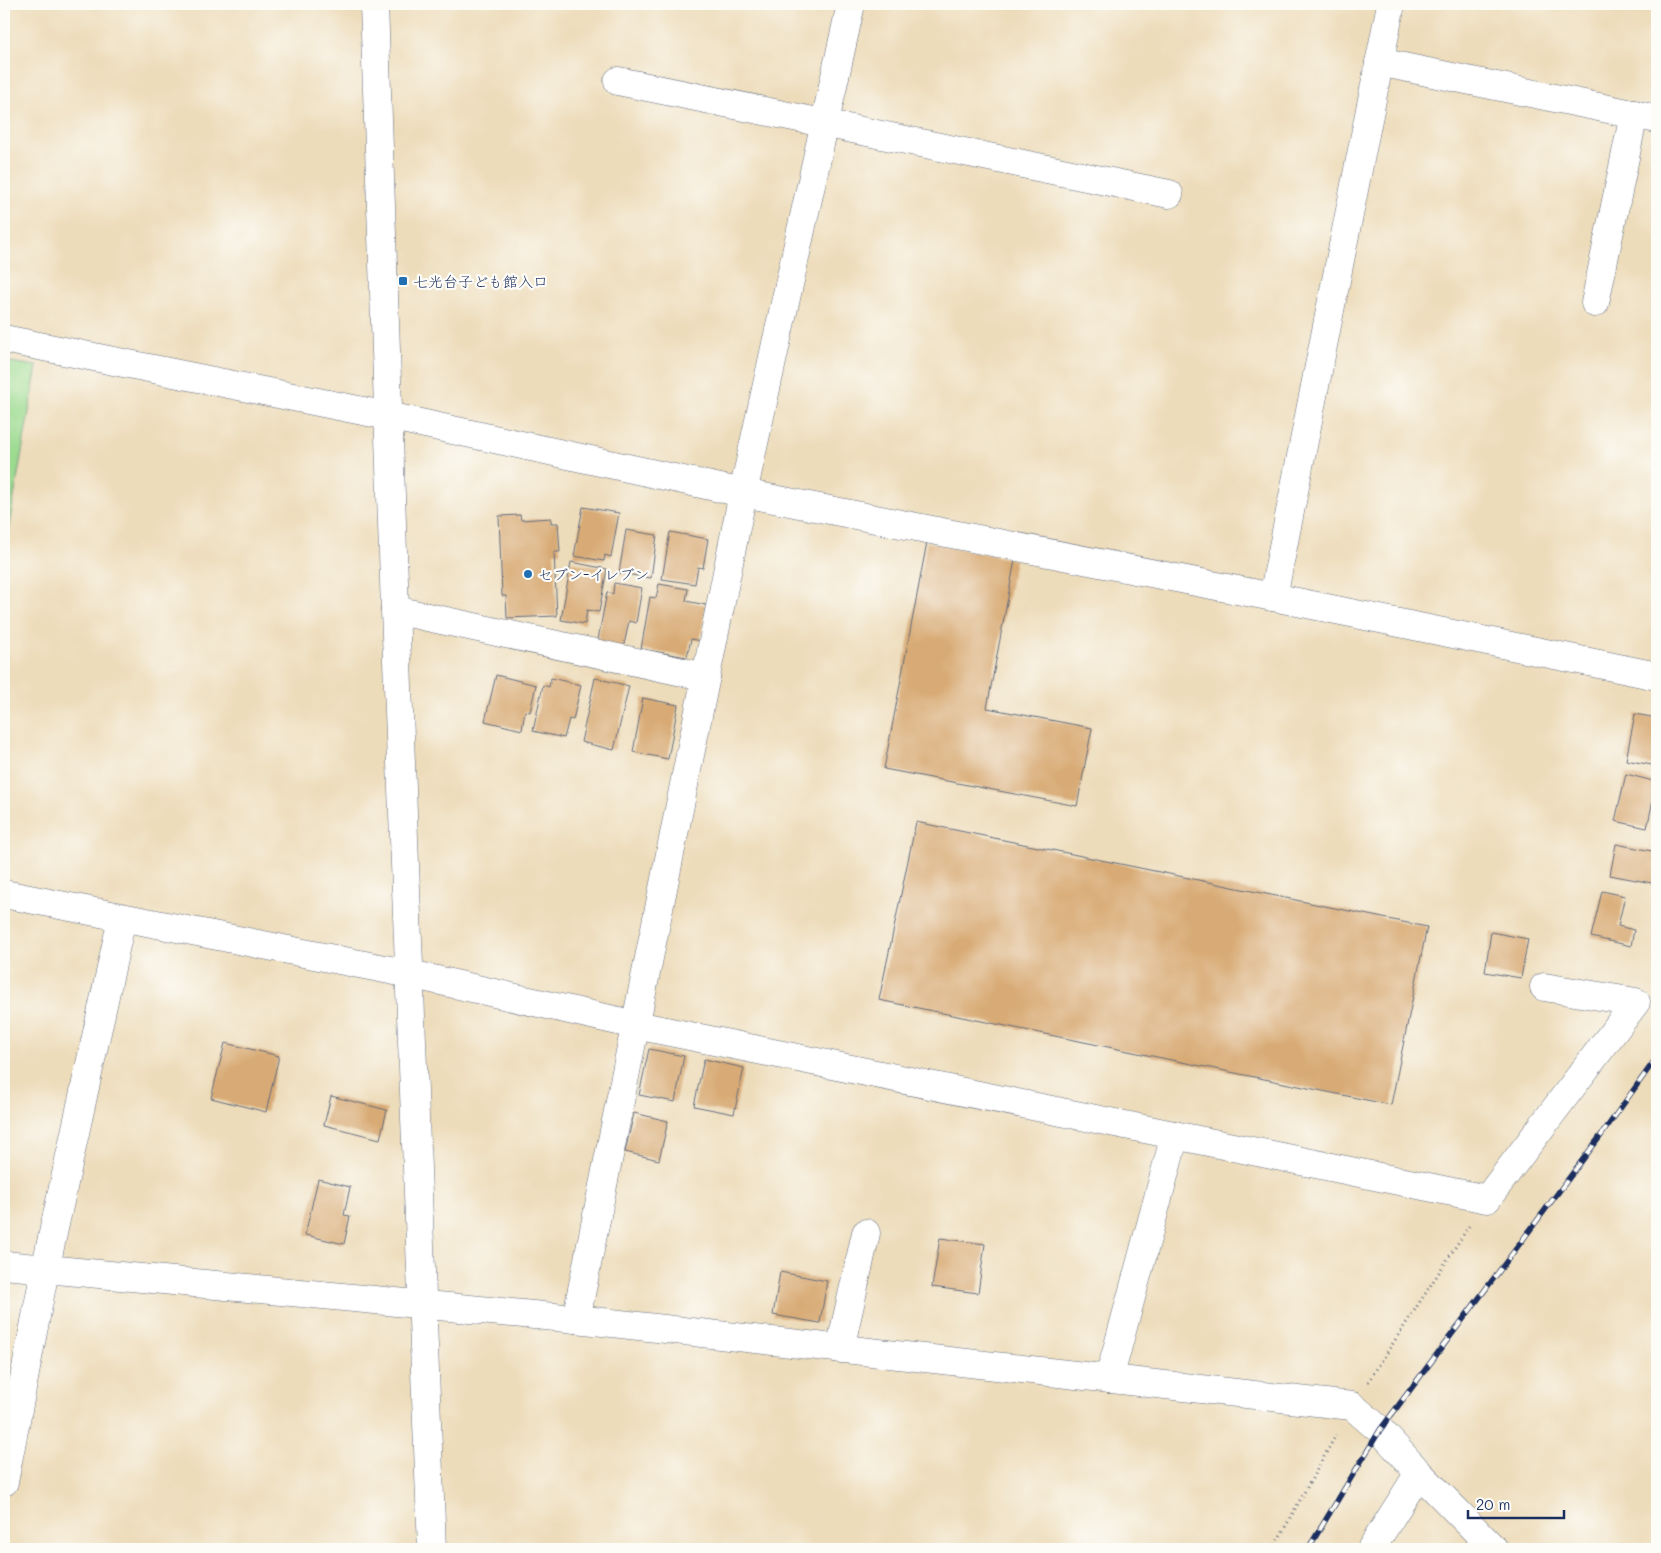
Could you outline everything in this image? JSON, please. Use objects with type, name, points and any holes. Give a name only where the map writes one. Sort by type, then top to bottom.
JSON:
[{"type":"street","points":[[374,4],[395,610],[432,1549]]},
{"type":"street","points":[[576,1319],[743,493],[851,4]]},
{"type":"street","points":[[1273,597],[1391,4]]},
{"type":"street","points":[[1379,62],[1650,112],[1596,303]]},
{"type":"street","points":[[618,81],[1170,194]]},
{"type":"street","points":[[4,339],[388,416],[743,493],[1273,597],[1657,676]]},
{"type":"street","points":[[395,610],[706,677]]},
{"type":"street","points":[[4,894],[410,974],[636,1025],[1487,1198],[1636,1002],[1544,988]]},
{"type":"street","points":[[4,1482],[45,1270],[122,918]]},
{"type":"street","points":[[1109,1379],[1175,1135]]},
{"type":"street","points":[[840,1349],[866,1233]]},
{"type":"street","points":[[4,1265],[576,1319],[1352,1406],[1380,1430],[1419,1473],[1494,1549]]},
{"type":"street","points":[[1371,1549],[1419,1473]]},
{"type":"path","points":[[1272,1549],[1352,1406],[1487,1198]]},
{"type":"green space","points":[[4,361],[37,366],[4,554]]},
{"type":"building","points":[[583,507],[619,513],[611,557],[605,555],[604,561],[574,556]]},
{"type":"building","name":"セブン-イレブン","points":[[520,515],[521,520],[551,518],[551,523],[558,523],[560,552],[554,552],[557,616],[507,618],[506,596],[502,596],[499,516]]},
{"type":"building","points":[[626,530],[657,535],[651,578],[619,573]]},
{"type":"building","points":[[670,532],[708,539],[703,568],[698,567],[695,584],[662,579]]},
{"type":"building","points":[[927,542],[1015,560],[987,708],[1092,728],[1077,806],[884,769]]},
{"type":"building","points":[[571,562],[607,569],[599,612],[587,610],[585,624],[561,620]]},
{"type":"building","points":[[614,583],[642,588],[636,623],[629,621],[623,650],[597,645],[607,592],[613,594]]},
{"type":"building","points":[[659,584],[688,589],[686,601],[706,605],[700,641],[691,639],[687,657],[641,649],[650,597],[656,598]]},
{"type":"building","points":[[496,675],[536,685],[530,712],[525,711],[522,730],[485,721]]},
{"type":"building","points":[[551,678],[581,685],[573,720],[569,719],[564,738],[533,731],[543,685],[549,687]]},
{"type":"building","points":[[595,678],[629,686],[614,750],[581,742]]},
{"type":"building","points":[[643,698],[678,705],[668,759],[633,752]]},
{"type":"building","points":[[1635,714],[1657,718],[1657,766],[1626,760]]},
{"type":"building","points":[[1626,774],[1657,782],[1647,828],[1615,821]]},
{"type":"building","points":[[916,822],[1427,927],[1391,1105],[879,1000]]},
{"type":"building","points":[[1616,844],[1657,852],[1657,884],[1610,875]]},
{"type":"building","points":[[1602,891],[1625,896],[1618,926],[1634,930],[1631,946],[1591,937]]},
{"type":"building","points":[[1491,932],[1528,939],[1521,978],[1485,972]]},
{"type":"building","points":[[225,1043],[279,1056],[266,1112],[211,1098]]},
{"type":"building","points":[[649,1049],[684,1056],[675,1102],[639,1095]]},
{"type":"building","points":[[704,1059],[744,1068],[734,1114],[694,1106]]},
{"type":"building","points":[[331,1096],[387,1110],[380,1139],[324,1125]]},
{"type":"building","points":[[634,1113],[668,1121],[659,1160],[625,1152]]},
{"type":"building","points":[[318,1179],[350,1187],[344,1215],[350,1216],[344,1244],[305,1235]]},
{"type":"building","points":[[940,1238],[985,1244],[978,1293],[932,1287]]},
{"type":"building","points":[[780,1272],[827,1281],[820,1323],[773,1315]]},
{"type":"railway","points":[[1308,1549],[1380,1430],[1602,1134],[1657,1057]]},
{"type":"place","name":"七光台子ども館入口","points":[[403,281]]},
{"type":"place","name":"セブン-イレブン","points":[[528,574]]}]
